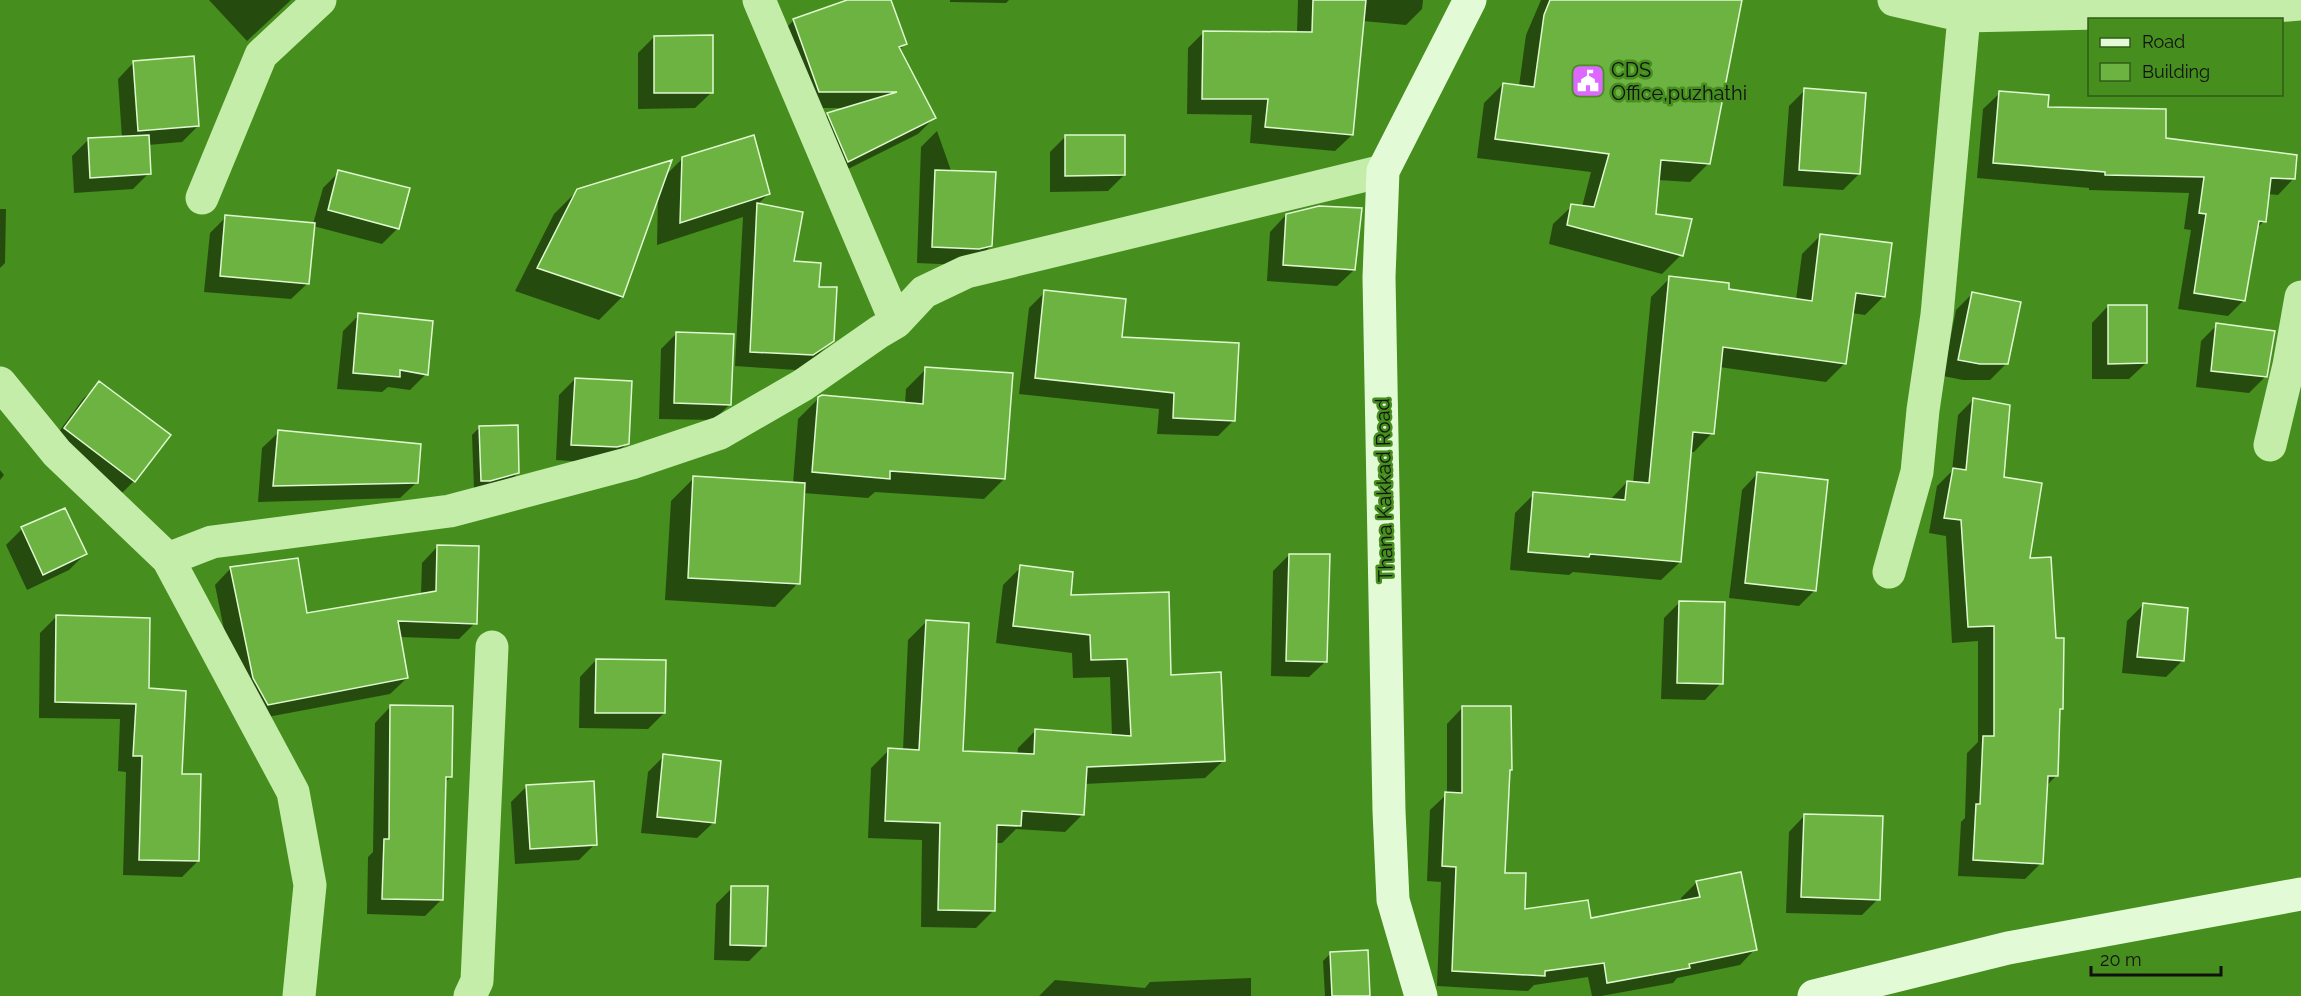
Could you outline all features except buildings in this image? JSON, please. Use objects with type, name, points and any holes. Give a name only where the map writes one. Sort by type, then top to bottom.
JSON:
[{"type":"main road","name":"Thana Kakkad Road","points":[[1417,990],[1393,900],[1389,811],[1379,277],[1383,171],[1470,0]]},
{"type":"main road","points":[[1814,996],[2008,948],[2301,894]]},
{"type":"street","points":[[201,198],[261,55],[320,0]]},
{"type":"street","points":[[759,0],[896,322]]},
{"type":"street","points":[[1894,0],[1964,16],[2228,10],[2301,4]]},
{"type":"street","points":[[1889,572],[1917,472],[1923,410],[1937,315],[1964,16]]},
{"type":"street","points":[[168,559],[212,542],[450,511],[631,463],[720,433],[803,385],[896,322],[924,292],[966,272],[1383,171]]},
{"type":"street","points":[[2270,445],[2289,365],[2301,297]]},
{"type":"street","points":[[0,383],[57,453],[168,559],[293,792],[310,885],[300,996]]},
{"type":"street","points":[[470,996],[477,981],[492,647]]},
{"type":"place","name":"CDS Office,puzhathi","points":[[1588,81]]}]
